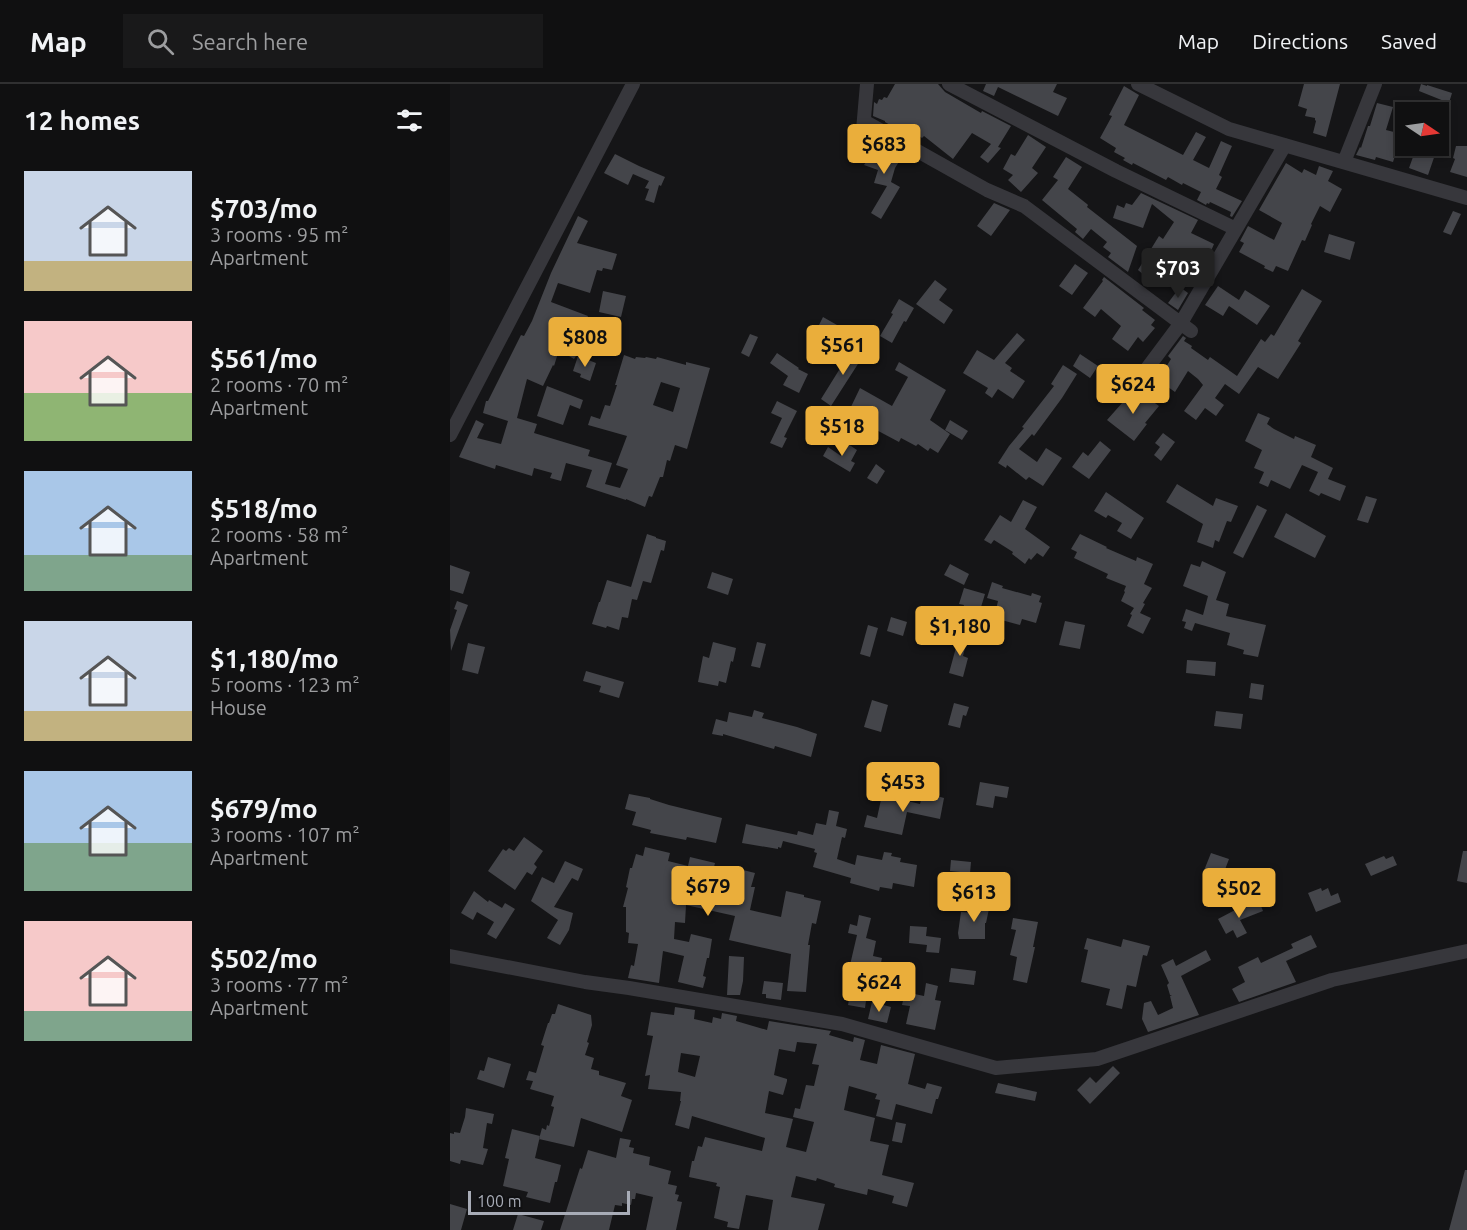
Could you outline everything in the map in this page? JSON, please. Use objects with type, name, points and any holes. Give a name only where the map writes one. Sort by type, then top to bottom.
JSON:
[{"type":"street","points":[[450,435],[633,84]]},
{"type":"street","points":[[867,84],[864,126],[987,190],[1024,206],[1186,327]]},
{"type":"street","points":[[949,84],[1116,171],[1236,230]]},
{"type":"street","points":[[1138,84],[1229,129],[1467,198]]},
{"type":"street","points":[[1344,162],[1375,84]]},
{"type":"street","points":[[1134,386],[1186,327],[1236,230],[1285,145]]},
{"type":"street","points":[[450,956],[585,982],[842,1024],[996,1068],[1097,1059],[1332,980],[1467,951]]},
{"type":"building","points":[[895,84],[938,84],[945,92],[981,113],[982,111],[1011,126],[998,147],[1001,148],[988,163],[980,157],[991,144],[972,133],[953,159],[924,136],[922,138],[905,128],[902,132],[873,116],[874,102],[877,104],[879,99],[887,98]]},
{"type":"building","points":[[986,84],[1057,84],[1053,92],[1067,98],[1058,116],[998,87],[994,96],[983,91]]},
{"type":"building","points":[[1304,84],[1340,84],[1326,137],[1313,133],[1315,118],[1305,116],[1307,109],[1298,106]]},
{"type":"building","points":[[1421,84],[1452,93],[1449,103],[1419,91]]},
{"type":"building","points":[[1124,86],[1139,95],[1124,125],[1183,155],[1196,132],[1206,137],[1193,160],[1209,168],[1221,141],[1232,146],[1219,175],[1222,177],[1216,189],[1242,201],[1232,217],[1231,212],[1210,202],[1206,205],[1197,200],[1201,192],[1168,177],[1166,180],[1123,160],[1125,158],[1114,152],[1116,148],[1100,138]]},
{"type":"building","points":[[1377,103],[1393,107],[1386,130],[1395,132],[1393,162],[1356,155],[1361,148],[1368,126],[1370,126]]},
{"type":"building","points":[[1028,135],[1046,147],[1032,168],[1038,173],[1021,192],[1008,180],[1013,175],[1003,169],[1011,154],[1015,156]]},
{"type":"building","points":[[876,138],[894,148],[892,151],[902,157],[895,168],[891,182],[900,187],[881,219],[871,213],[887,186],[874,183],[878,170],[864,165],[878,145],[874,143]]},
{"type":"building","points":[[1456,146],[1467,146],[1467,177],[1450,172],[1455,159],[1453,158]]},
{"type":"building","points":[[615,154],[665,177],[661,186],[659,185],[654,203],[645,200],[649,189],[645,188],[649,181],[633,174],[628,185],[604,173]]},
{"type":"building","points":[[1413,156],[1435,156],[1428,175],[1409,168]]},
{"type":"building","points":[[1066,157],[1082,167],[1068,189],[1137,246],[1128,272],[1108,257],[1111,253],[1103,247],[1107,242],[1091,229],[1083,239],[1075,232],[1077,229],[1042,200],[1058,180],[1053,177]]},
{"type":"building","points":[[1286,163],[1302,173],[1304,169],[1316,175],[1319,166],[1333,171],[1328,181],[1342,189],[1330,212],[1320,206],[1305,241],[1302,240],[1288,271],[1276,266],[1273,272],[1239,252],[1244,243],[1240,241],[1248,226],[1274,240],[1282,223],[1259,210]]},
{"type":"building","points":[[1141,193],[1198,220],[1191,233],[1214,244],[1206,263],[1194,258],[1188,269],[1177,263],[1158,287],[1138,270],[1159,236],[1163,239],[1174,222],[1152,204],[1143,228],[1113,218],[1117,205],[1124,208],[1126,203],[1132,205]]},
{"type":"building","points":[[994,203],[1010,210],[991,236],[977,226]]},
{"type":"building","points":[[1453,211],[1461,214],[1451,235],[1443,232]]},
{"type":"building","points":[[578,216],[588,221],[577,243],[617,254],[612,270],[603,268],[602,271],[597,270],[590,293],[558,283],[551,302],[588,316],[577,348],[580,350],[574,359],[559,350],[554,366],[543,386],[527,379],[517,418],[537,424],[534,433],[590,450],[588,456],[612,463],[605,484],[620,488],[628,469],[616,465],[627,436],[588,425],[591,416],[600,419],[605,405],[610,406],[624,355],[635,359],[646,357],[656,359],[657,357],[686,365],[686,362],[710,368],[687,449],[675,445],[670,461],[667,460],[663,477],[660,477],[645,507],[586,487],[592,470],[566,463],[561,481],[550,478],[552,473],[534,468],[532,476],[496,465],[495,469],[459,457],[476,420],[484,424],[477,438],[501,444],[508,421],[483,413],[486,401],[521,335],[524,336],[532,321],[551,273]],"holes":[[[661,382],[680,388],[673,412],[653,405]]]},
{"type":"building","points":[[1329,234],[1355,242],[1350,260],[1324,252]]},
{"type":"building","points":[[1075,264],[1088,273],[1072,295],[1059,286]]},
{"type":"building","points":[[1104,277],[1144,308],[1142,310],[1155,320],[1151,325],[1155,328],[1143,342],[1138,337],[1128,351],[1112,339],[1121,326],[1101,309],[1095,317],[1083,308]]},
{"type":"building","points":[[935,280],[947,289],[939,300],[953,310],[944,324],[916,304]]},
{"type":"building","points":[[1218,286],[1239,300],[1245,290],[1270,306],[1257,325],[1229,306],[1223,316],[1205,305]]},
{"type":"building","points":[[1180,287],[1188,293],[1178,310],[1168,303]]},
{"type":"building","points":[[1302,289],[1322,301],[1298,341],[1301,343],[1278,379],[1258,367],[1239,394],[1225,384],[1215,398],[1224,405],[1216,416],[1205,408],[1196,420],[1184,411],[1203,385],[1198,379],[1188,371],[1175,392],[1158,380],[1171,359],[1168,356],[1183,336],[1186,338],[1184,341],[1192,346],[1191,348],[1208,360],[1210,357],[1237,376],[1261,339],[1265,342],[1271,334],[1274,336]]},
{"type":"building","points":[[603,291],[626,296],[621,317],[599,312]]},
{"type":"building","points":[[899,299],[914,308],[892,343],[880,336]]},
{"type":"building","points":[[823,317],[844,329],[830,354],[816,346],[825,331],[818,327]]},
{"type":"building","points":[[1017,333],[1025,340],[1005,363],[1012,368],[1010,371],[1025,381],[1013,399],[998,389],[992,398],[985,393],[988,388],[963,373],[977,350],[994,360]]},
{"type":"building","points":[[750,334],[758,337],[749,357],[741,353]]},
{"type":"building","points":[[854,346],[865,353],[831,406],[821,399]]},
{"type":"building","points":[[777,353],[808,374],[799,393],[783,385],[788,376],[770,363]]},
{"type":"building","points":[[1080,354],[1098,366],[1090,378],[1073,366]]},
{"type":"building","points":[[578,356],[596,363],[590,381],[573,371]]},
{"type":"building","points":[[899,362],[946,390],[930,420],[950,434],[938,453],[930,448],[928,451],[918,444],[916,446],[901,438],[899,442],[867,425],[870,421],[849,411],[860,388],[892,406],[908,377],[895,370]]},
{"type":"building","points":[[1063,365],[1077,374],[1034,436],[1032,434],[1019,449],[1037,462],[1046,448],[1062,458],[1043,486],[1029,477],[1026,480],[1007,465],[1006,468],[998,463],[1054,386],[1051,384]]},
{"type":"building","points":[[547,386],[583,400],[580,409],[570,405],[563,425],[537,416]]},
{"type":"building","points":[[1140,392],[1159,406],[1134,441],[1107,420],[1130,394],[1138,395]]},
{"type":"building","points":[[777,401],[797,411],[784,437],[787,438],[782,448],[770,443],[782,418],[771,413]]},
{"type":"building","points":[[1258,413],[1270,418],[1267,424],[1274,429],[1294,439],[1295,436],[1316,445],[1311,457],[1333,468],[1328,479],[1346,486],[1340,501],[1309,491],[1318,472],[1302,465],[1290,489],[1271,480],[1268,487],[1259,483],[1264,472],[1254,468],[1262,450],[1245,441]]},
{"type":"building","points":[[950,420],[968,431],[962,440],[945,430]]},
{"type":"building","points":[[1163,433],[1175,442],[1161,461],[1154,455],[1160,447],[1155,443]]},
{"type":"building","points":[[1100,441],[1111,450],[1089,479],[1072,467],[1083,452],[1088,456]]},
{"type":"building","points":[[848,444],[857,450],[851,461],[855,463],[850,472],[823,456],[828,447],[841,456]]},
{"type":"building","points":[[876,464],[885,471],[877,484],[867,478]]},
{"type":"building","points":[[1177,484],[1213,506],[1216,498],[1238,506],[1231,522],[1227,521],[1219,542],[1215,540],[1213,548],[1197,542],[1203,524],[1166,502]]},
{"type":"building","points":[[1106,492],[1144,518],[1131,539],[1117,531],[1122,523],[1108,515],[1106,518],[1094,511]]},
{"type":"building","points":[[1366,496],[1377,499],[1368,523],[1357,520]]},
{"type":"building","points":[[1023,500],[1037,507],[1025,529],[1050,547],[1043,557],[1037,553],[1025,564],[1012,554],[1013,552],[994,540],[991,544],[984,540],[1000,515],[1011,522]]},
{"type":"building","points":[[1257,505],[1267,510],[1243,558],[1233,553]]},
{"type":"building","points":[[1286,513],[1326,536],[1315,558],[1274,537]]},
{"type":"building","points":[[647,534],[666,541],[651,583],[643,581],[637,600],[632,599],[628,618],[622,617],[619,630],[592,624],[607,580],[631,587]]},
{"type":"building","points":[[1080,534],[1136,561],[1137,557],[1153,564],[1144,584],[1152,588],[1140,613],[1151,618],[1143,634],[1127,626],[1134,608],[1121,601],[1126,586],[1106,578],[1108,574],[1074,558],[1077,552],[1071,549]]},
{"type":"building","points":[[1202,561],[1226,572],[1216,600],[1229,604],[1226,616],[1266,625],[1258,657],[1243,654],[1244,650],[1227,645],[1230,633],[1195,623],[1192,631],[1184,628],[1186,622],[1182,621],[1186,609],[1203,615],[1208,596],[1183,586],[1191,564],[1200,567]]},
{"type":"building","points":[[950,564],[969,574],[964,585],[944,575]]},
{"type":"building","points":[[450,565],[470,572],[463,594],[450,590]]},
{"type":"building","points":[[712,572],[733,579],[728,595],[707,588]]},
{"type":"building","points":[[992,582],[1003,586],[1002,588],[1031,596],[1032,593],[1041,596],[1039,602],[1042,603],[1036,623],[1022,619],[1020,625],[994,618],[998,601],[987,598]]},
{"type":"building","points":[[964,588],[985,594],[978,617],[962,612],[964,605],[959,604]]},
{"type":"building","points":[[457,601],[468,605],[451,651],[450,630],[457,610],[454,609]]},
{"type":"building","points":[[891,617],[907,622],[903,636],[887,631]]},
{"type":"building","points":[[1065,621],[1085,625],[1080,649],[1059,645]]},
{"type":"building","points":[[868,625],[878,628],[870,657],[860,654]]},
{"type":"building","points":[[960,633],[968,636],[963,656],[968,658],[963,677],[949,673]]},
{"type":"building","points":[[713,642],[736,648],[726,683],[719,681],[718,686],[698,682],[703,656],[709,658]]},
{"type":"building","points":[[757,642],[766,644],[760,668],[751,666]]},
{"type":"building","points":[[468,643],[485,647],[478,674],[462,670]]},
{"type":"building","points":[[1187,660],[1216,662],[1215,676],[1186,673]]},
{"type":"building","points":[[586,671],[624,682],[619,698],[599,692],[601,686],[583,681]]},
{"type":"building","points":[[1251,683],[1264,685],[1262,700],[1249,698]]},
{"type":"building","points":[[872,700],[888,705],[881,732],[864,727]]},
{"type":"building","points":[[954,703],[969,707],[966,716],[963,715],[960,728],[948,725]]},
{"type":"building","points":[[754,710],[764,713],[762,718],[817,734],[811,757],[775,746],[774,749],[723,734],[723,736],[712,734],[716,719],[727,722],[729,712],[752,717]]},
{"type":"building","points":[[1216,711],[1243,714],[1241,729],[1214,726]]},
{"type":"building","points":[[980,782],[1009,787],[1007,798],[995,796],[993,808],[976,805]]},
{"type":"building","points":[[923,792],[944,798],[940,819],[907,812],[902,835],[864,827],[867,815],[877,818],[882,795],[920,804]]},
{"type":"building","points":[[629,794],[722,818],[716,843],[650,833],[651,830],[632,825],[636,812],[625,809]]},
{"type":"building","points":[[829,810],[839,812],[836,826],[847,829],[845,838],[842,837],[837,859],[855,865],[857,855],[882,860],[884,852],[892,853],[891,856],[901,858],[900,862],[917,865],[914,887],[893,883],[892,889],[880,887],[879,891],[850,883],[851,878],[813,867],[817,853],[814,852],[815,849],[783,841],[781,848],[778,847],[778,849],[742,843],[746,824],[797,835],[798,831],[813,835],[816,823],[826,825]]},
{"type":"building","points":[[524,837],[543,851],[534,864],[537,867],[532,875],[527,872],[515,890],[488,871],[503,849],[506,851],[509,848],[514,851]]},
{"type":"building","points":[[645,847],[670,853],[668,861],[688,866],[690,857],[715,863],[712,875],[728,879],[731,867],[755,873],[751,887],[755,887],[750,910],[781,917],[786,891],[821,901],[816,924],[812,923],[808,945],[810,945],[806,992],[787,991],[791,954],[729,940],[735,916],[686,905],[685,923],[675,922],[674,939],[689,942],[691,934],[712,939],[703,976],[706,977],[703,988],[678,982],[684,956],[663,951],[659,983],[628,978],[631,965],[634,966],[638,944],[628,943],[626,907],[623,907],[630,868],[632,868],[636,854],[643,856]]},
{"type":"building","points":[[1463,851],[1467,851],[1467,883],[1457,881]]},
{"type":"building","points":[[1211,853],[1229,859],[1221,880],[1203,873]]},
{"type":"building","points":[[1384,856],[1386,859],[1393,856],[1397,865],[1371,876],[1365,864]]},
{"type":"building","points":[[951,860],[971,862],[970,873],[950,871]]},
{"type":"building","points":[[565,861],[583,869],[578,881],[572,878],[554,907],[573,913],[569,930],[560,945],[547,938],[558,920],[531,901],[542,877],[554,883]]},
{"type":"building","points":[[1321,888],[1322,891],[1328,888],[1331,896],[1338,893],[1341,902],[1316,912],[1308,893]]},
{"type":"building","points":[[474,891],[488,902],[489,900],[502,908],[505,903],[515,909],[496,939],[487,934],[494,922],[477,912],[473,920],[461,913]]},
{"type":"building","points":[[1259,901],[1263,911],[1240,920],[1247,933],[1237,938],[1233,930],[1226,934],[1218,919]]},
{"type":"building","points":[[977,903],[990,904],[985,923],[985,939],[959,939],[961,912],[975,913]]},
{"type":"building","points":[[859,915],[871,918],[866,938],[876,941],[873,956],[882,958],[879,972],[850,965],[857,935],[848,933],[850,924],[857,926]]},
{"type":"building","points":[[1013,918],[1038,922],[1027,983],[1013,980],[1017,957],[1010,955],[1016,930],[1011,929]]},
{"type":"building","points":[[910,926],[927,927],[926,936],[941,938],[939,953],[926,952],[927,945],[909,943]]},
{"type":"building","points":[[1311,935],[1317,947],[1286,961],[1296,982],[1239,1002],[1232,989],[1245,982],[1238,967],[1258,957],[1261,963],[1293,948],[1291,944]]},
{"type":"building","points":[[1087,938],[1121,947],[1123,939],[1150,946],[1147,956],[1143,955],[1136,987],[1127,985],[1122,1009],[1106,1005],[1110,989],[1081,982],[1088,950],[1084,949]]},
{"type":"building","points":[[1206,950],[1211,960],[1181,976],[1199,1015],[1148,1032],[1142,1019],[1144,1003],[1151,1001],[1158,1015],[1173,1008],[1170,996],[1172,995],[1167,985],[1169,983],[1161,965],[1173,959],[1176,966]]},
{"type":"building","points":[[729,956],[744,957],[740,995],[727,995]]},
{"type":"building","points":[[951,968],[976,971],[974,985],[949,982]]},
{"type":"building","points":[[764,981],[783,983],[781,1000],[766,998],[766,994],[762,994]]},
{"type":"building","points":[[926,983],[938,986],[935,1000],[941,1001],[935,1030],[906,1024],[910,1006],[902,1005],[905,992],[924,996]]},
{"type":"building","points":[[852,984],[868,986],[865,1008],[848,1005]]},
{"type":"building","points":[[872,1002],[891,1007],[887,1023],[868,1019]]},
{"type":"building","points":[[558,1004],[591,1015],[592,1025],[585,1055],[594,1058],[591,1069],[599,1071],[599,1075],[626,1083],[621,1096],[632,1100],[622,1132],[581,1118],[574,1147],[539,1139],[542,1128],[546,1130],[547,1125],[549,1126],[554,1107],[551,1106],[554,1096],[530,1089],[533,1081],[526,1080],[529,1071],[536,1073],[548,1023],[552,1014],[555,1014]]},
{"type":"building","points":[[675,1007],[695,1010],[694,1019],[712,1023],[713,1017],[721,1019],[722,1013],[737,1016],[736,1021],[767,1030],[769,1021],[831,1031],[829,1035],[853,1042],[854,1037],[865,1040],[860,1060],[877,1064],[881,1045],[915,1054],[908,1084],[925,1089],[927,1083],[942,1087],[932,1114],[896,1104],[892,1120],[876,1116],[880,1100],[875,1099],[877,1094],[849,1086],[844,1110],[875,1118],[870,1141],[889,1145],[882,1175],[914,1183],[907,1207],[892,1203],[894,1196],[868,1189],[867,1195],[834,1187],[835,1184],[817,1178],[816,1181],[796,1176],[791,1197],[825,1204],[818,1230],[768,1230],[773,1200],[746,1195],[739,1229],[727,1227],[728,1222],[714,1218],[720,1187],[716,1186],[717,1183],[689,1177],[698,1146],[702,1147],[705,1137],[762,1151],[765,1138],[692,1116],[689,1129],[675,1125],[681,1092],[648,1089],[650,1075],[645,1076],[653,1036],[647,1035],[651,1012],[674,1015]],"holes":[[[797,1042],[817,1044],[812,1064],[819,1065],[814,1086],[806,1085],[800,1109],[795,1108],[793,1117],[814,1122],[806,1152],[786,1147],[793,1119],[765,1113],[769,1091],[783,1095],[787,1081],[787,1079],[774,1075],[779,1049],[795,1052]],[[681,1053],[700,1056],[695,1077],[678,1072]]]},
{"type":"building","points":[[488,1057],[511,1064],[504,1088],[477,1079],[480,1070],[484,1071]]},
{"type":"building","points":[[1113,1066],[1120,1073],[1090,1104],[1077,1090],[1090,1077],[1096,1083]]},
{"type":"building","points":[[998,1083],[1037,1092],[1035,1101],[995,1093]]},
{"type":"building","points":[[466,1108],[494,1114],[492,1124],[487,1123],[483,1148],[488,1149],[483,1165],[461,1160],[460,1164],[450,1161],[450,1133],[460,1133]]},
{"type":"building","points":[[896,1122],[906,1124],[902,1143],[892,1141]]},
{"type":"building","points":[[512,1129],[540,1136],[535,1158],[561,1165],[550,1203],[526,1197],[528,1192],[503,1186],[509,1159],[505,1158]]},
{"type":"building","points":[[620,1138],[631,1140],[629,1147],[634,1148],[633,1153],[650,1157],[649,1165],[671,1171],[668,1184],[677,1186],[675,1194],[679,1195],[677,1201],[682,1202],[676,1230],[646,1230],[653,1197],[636,1193],[631,1205],[622,1203],[622,1206],[615,1205],[609,1230],[560,1230],[588,1150],[616,1158]]},
{"type":"building","points":[[1465,1170],[1467,1170],[1467,1230],[1449,1230]]},
{"type":"building","points":[[450,1204],[467,1209],[461,1230],[450,1230]]},
{"type":"building","points":[[518,1214],[544,1221],[541,1230],[513,1230]]}]
